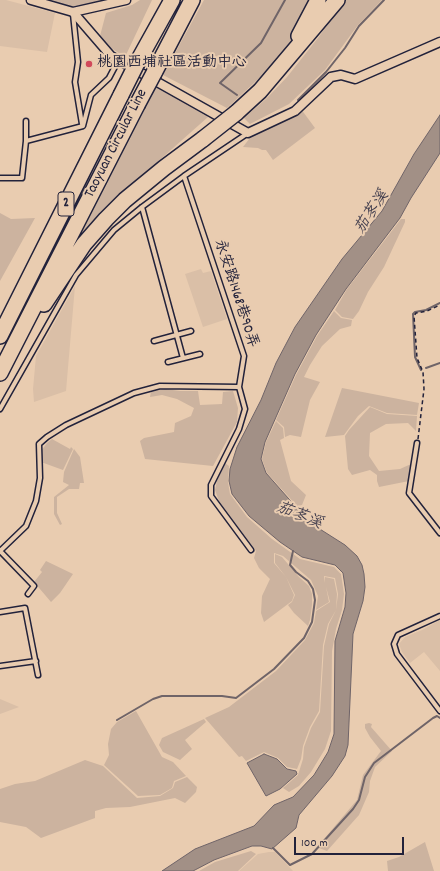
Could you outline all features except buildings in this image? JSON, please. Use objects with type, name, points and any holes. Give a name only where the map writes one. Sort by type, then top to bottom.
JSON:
[{"type":"highway","points":[[158,24],[169,0]]},
{"type":"highway","name":"Taoyuan Circular Line","points":[[0,336],[137,63],[172,0]]},
{"type":"highway","name":"Taoyuan Circular Line","points":[[28,322],[137,105],[192,0]]},
{"type":"highway","points":[[277,71],[318,0]]},
{"type":"highway","points":[[0,373],[28,322],[84,244],[106,218],[125,200],[164,168],[236,113],[260,92],[337,0]]},
{"type":"street","points":[[31,0],[73,12],[126,0]]},
{"type":"street","points":[[73,12],[111,56],[248,133],[295,111],[331,77],[341,75],[355,79],[440,42]]},
{"type":"lane","points":[[73,12],[78,62],[75,82],[83,126]]},
{"type":"lane","points":[[83,126],[90,95],[109,78],[119,60]]},
{"type":"lane","points":[[0,178],[22,178],[26,141],[26,121]]},
{"type":"lane","points":[[26,141],[83,126]]},
{"type":"lane","points":[[0,410],[76,275],[114,230],[184,176],[248,133]]},
{"type":"lane","name":"永安路1468巷90弄","points":[[184,176],[244,356],[239,387],[245,409],[239,429],[211,485],[211,496],[251,550]]},
{"type":"lane","points":[[142,207],[183,358]]},
{"type":"lane","points":[[154,341],[191,331]]},
{"type":"lane","points":[[168,362],[200,354]]},
{"type":"lane","points":[[28,594],[34,586],[0,551],[26,526],[36,501],[40,478],[39,444],[66,425],[134,393],[160,386],[239,387]]},
{"type":"lane","points":[[417,443],[409,493],[440,533]]},
{"type":"lane","points":[[0,612],[25,608],[38,675]]},
{"type":"lane","points":[[440,616],[398,635],[394,644],[397,654],[440,711]]},
{"type":"lane","points":[[0,666],[36,661]]},
{"type":"path","points":[[417,443],[424,389],[423,372],[417,358],[414,316],[416,313],[427,311],[440,304]]},
{"type":"shaded area","points":[[0,0],[6,0],[55,13],[47,52],[0,46]]},
{"type":"shaded area","points":[[41,0],[115,0],[74,9]]},
{"type":"shaded area","points":[[140,0],[152,0],[125,57],[111,48],[100,36],[106,13],[132,5]]},
{"type":"shaded area","points":[[204,0],[313,0],[294,37],[267,71],[227,108],[163,75]]},
{"type":"shaded area","points":[[345,0],[382,0],[358,25],[325,70],[289,104],[250,124],[244,118],[266,99],[287,77],[318,38]]},
{"type":"shaded area","points":[[155,87],[208,117],[145,173],[84,235],[79,230]]},
{"type":"shaded area","points":[[301,109],[315,128],[273,160],[266,150],[243,147],[253,134]]},
{"type":"shaded area","points":[[0,213],[11,219],[35,218],[0,281]]},
{"type":"shaded area","points":[[401,219],[405,219],[405,222],[384,267],[368,292],[359,311],[353,319],[342,317],[335,310],[347,289]]},
{"type":"shaded area","points":[[201,269],[203,273],[211,271],[227,319],[203,327],[185,274]]},
{"type":"shaded area","points":[[75,286],[66,391],[34,402],[33,389],[36,356]]},
{"type":"shaded area","points":[[334,311],[341,318],[352,320],[351,326],[340,329],[322,346],[310,365],[304,377],[320,382],[310,400],[301,437],[290,435],[285,437],[284,427],[276,420],[296,375],[317,336]]},
{"type":"shaded area","points":[[342,388],[419,403],[417,415],[387,413],[369,406],[358,416],[344,435],[325,437]]},
{"type":"shaded area","points":[[165,389],[198,391],[200,405],[222,404],[223,392],[233,391],[238,408],[237,422],[213,466],[145,459],[140,441],[144,438],[174,432],[175,423],[191,416],[194,408],[177,399],[162,395],[150,397],[151,392]]},
{"type":"shaded area","points":[[370,407],[387,414],[417,416],[416,431],[408,423],[386,424],[370,433],[369,456],[379,471],[400,469],[411,464],[409,481],[379,487],[377,475],[370,470],[352,475],[348,469],[345,436]]},
{"type":"shaded area","points":[[276,421],[283,428],[284,438],[280,440],[291,481],[306,495],[302,505],[297,506],[267,473],[262,459],[266,442]]},
{"type":"shaded area","points":[[52,439],[70,449],[71,447],[73,449],[63,470],[41,462],[41,451]]},
{"type":"shaded area","points":[[74,449],[80,457],[84,483],[80,483],[79,489],[69,489],[57,497],[57,513],[62,524],[60,525],[54,514],[54,497],[69,485],[63,482],[64,472]]},
{"type":"shaded area","points":[[225,463],[229,466],[228,482],[230,494],[247,517],[272,539],[300,559],[334,567],[341,574],[344,594],[342,610],[336,629],[332,651],[331,731],[325,749],[311,772],[299,786],[289,792],[283,788],[298,775],[303,759],[304,747],[311,728],[320,712],[324,646],[329,624],[336,610],[328,624],[323,645],[319,711],[310,727],[297,769],[287,767],[278,758],[264,752],[246,761],[242,756],[239,757],[205,718],[229,707],[276,671],[305,640],[314,623],[316,611],[330,602],[326,587],[329,602],[316,610],[318,596],[311,580],[283,556],[274,553],[274,563],[286,577],[294,595],[292,601],[264,622],[261,613],[262,596],[270,579],[259,568],[254,558],[256,551],[219,501],[215,490],[217,481]],"holes":[[[324,576],[335,578],[338,594],[336,610],[337,594],[334,579],[325,577],[325,583]]]},
{"type":"shaded area","points":[[275,554],[282,557],[309,586],[312,594],[312,605],[308,626],[288,605],[292,602],[295,595],[286,577],[275,563]]},
{"type":"shaded area","points":[[46,561],[73,574],[60,593],[51,602],[34,582],[42,572],[40,570]]},
{"type":"shaded area","points":[[440,620],[440,671],[424,652],[410,663],[402,652],[399,644],[405,637]]},
{"type":"shaded area","points":[[0,699],[19,707],[0,714]]},
{"type":"shaded area","points":[[136,711],[162,757],[173,762],[186,776],[174,781],[172,788],[160,795],[138,796],[104,765],[109,755],[108,744],[111,729],[117,722]]},
{"type":"shaded area","points":[[204,719],[206,722],[185,740],[192,749],[180,760],[163,752],[159,745],[162,738]]},
{"type":"shaded area","points":[[365,724],[372,724],[371,727],[392,751],[375,767],[370,781],[369,792],[359,815],[327,851],[319,848],[318,846],[357,800],[363,775],[381,751],[365,728]]},
{"type":"shaded area","points":[[85,760],[103,766],[137,798],[160,796],[173,788],[175,782],[187,777],[197,787],[196,792],[185,803],[175,798],[130,807],[106,808],[95,811],[95,818],[41,838],[26,827],[0,822],[0,789],[15,784],[35,781]]},
{"type":"shaded area","points":[[425,842],[434,871],[388,871],[387,861],[399,857]]},
{"type":"shaded area","points":[[251,851],[256,854],[238,871],[199,871],[215,862]]},
{"type":"shaded area","points":[[275,852],[293,871],[239,871],[258,854]]},
{"type":"water","name":"茄苳溪","points":[[440,115],[440,153],[400,218],[346,289],[316,335],[295,374],[265,442],[261,459],[266,473],[296,507],[304,519],[345,545],[357,556],[362,565],[365,587],[363,601],[353,634],[348,745],[345,756],[332,776],[299,815],[296,828],[272,849],[261,846],[252,846],[214,860],[193,871],[162,871],[195,849],[254,826],[274,805],[293,797],[314,775],[328,752],[334,734],[335,641],[345,607],[346,593],[343,573],[335,565],[302,557],[280,542],[249,516],[232,494],[229,481],[230,469],[237,447],[261,400],[276,363],[295,327],[342,259],[382,211],[414,154]]},
{"type":"water","points":[[264,754],[277,759],[287,769],[296,771],[297,774],[280,789],[266,796],[247,763]]},
{"type":"waterway","points":[[237,95],[220,83],[261,43],[285,0]]},
{"type":"waterway","points":[[298,100],[326,72],[345,48],[359,26],[384,0]]},
{"type":"waterway","points":[[421,370],[415,357],[413,314],[415,312],[426,310],[440,303]]},
{"type":"waterway","points":[[426,368],[440,363]]},
{"type":"waterway","points":[[117,720],[153,699],[162,696],[222,696],[236,698],[274,669],[304,638],[312,622],[315,600],[313,589],[308,581],[296,572],[290,565],[293,551]]},
{"type":"waterway","points":[[273,848],[290,865],[312,854],[353,809],[359,800],[365,777],[374,763],[433,718],[437,716],[440,718]]},
{"type":"place","name":"桃園西埔社區活動中心","points":[[89,64]]}]
